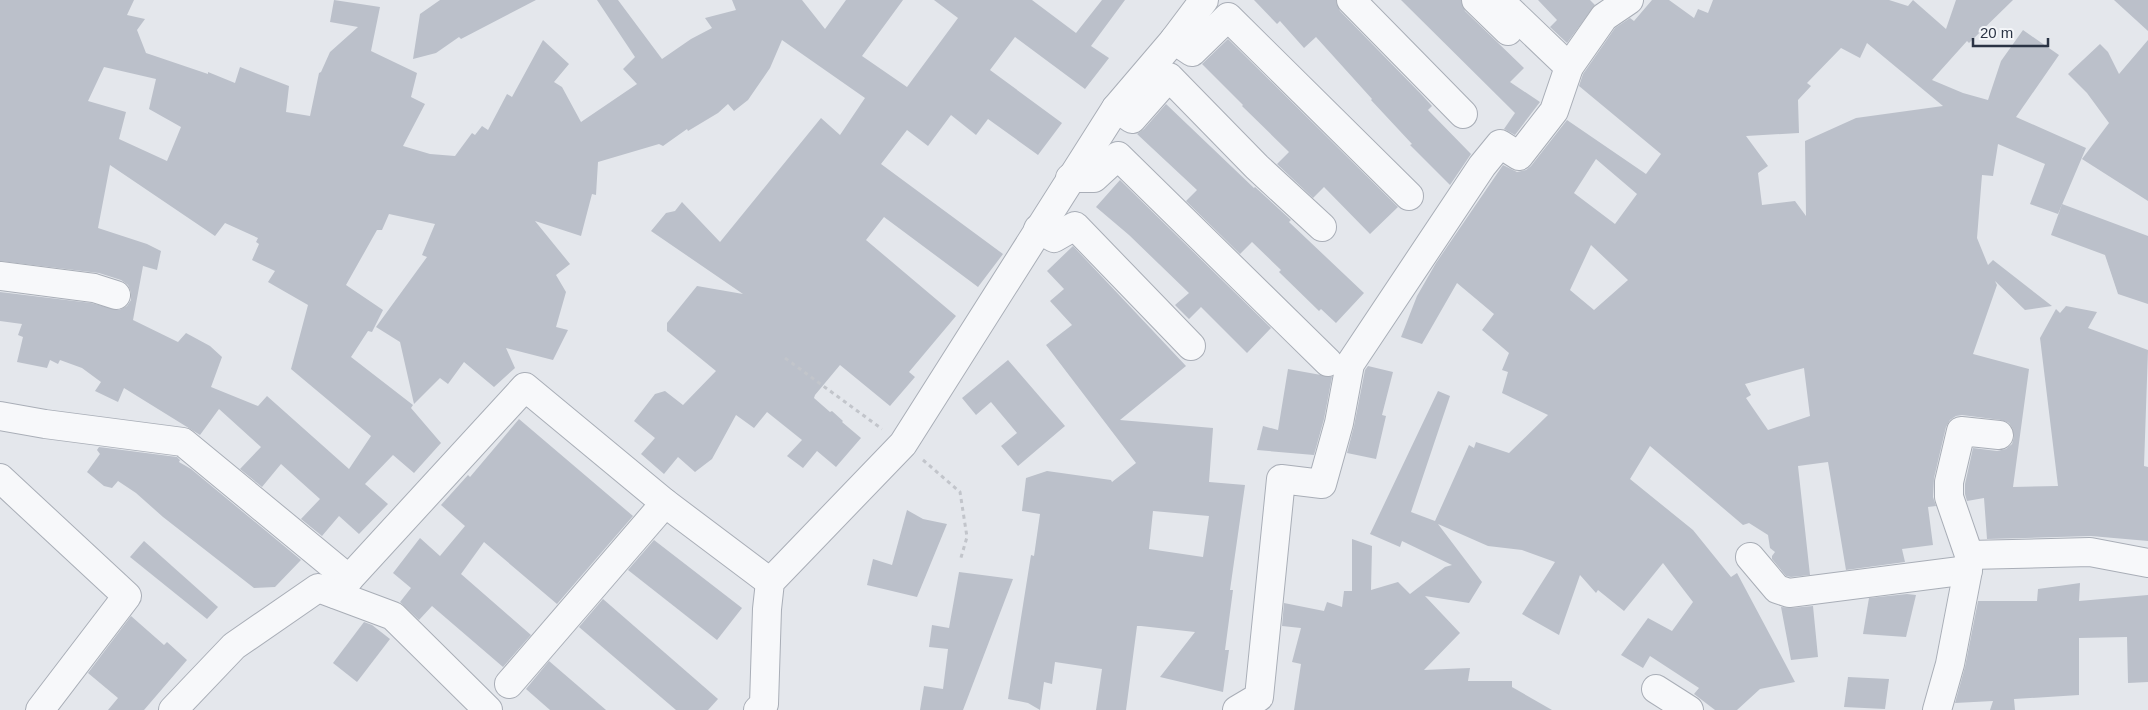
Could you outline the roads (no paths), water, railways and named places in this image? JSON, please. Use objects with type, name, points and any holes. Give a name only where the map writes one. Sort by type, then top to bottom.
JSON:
[{"type":"street","points":[[758,710],[764,704],[767,609],[770,582],[903,444],[1038,228],[1116,108],[1174,40],[1204,0]]},
{"type":"street","points":[[1351,0],[1463,114]]},
{"type":"street","points":[[1476,0],[1521,45]]},
{"type":"street","points":[[1500,0],[1569,67]]},
{"type":"street","points":[[1237,710],[1259,697],[1281,479],[1322,484],[1339,423],[1350,364],[1482,166],[1500,144],[1519,156],[1554,111],[1569,67],[1604,18],[1629,0]]},
{"type":"street","points":[[1174,40],[1192,52],[1228,17],[1410,196]]},
{"type":"street","points":[[1116,108],[1132,119],[1169,77],[1257,167],[1322,227]]},
{"type":"street","points":[[1070,178],[1094,178],[1118,156],[1328,362]]},
{"type":"street","points":[[1038,228],[1054,238],[1075,226],[1191,346]]},
{"type":"street","points":[[0,276],[94,288],[116,295]]},
{"type":"street","points":[[173,710],[234,646],[318,588],[342,587],[525,387],[665,503],[770,582]]},
{"type":"street","points":[[0,416],[45,424],[183,442],[342,587],[393,616],[488,710]]},
{"type":"street","points":[[1937,710],[1950,664],[1969,563],[1949,497],[1949,482],[1961,431],[1999,435]]},
{"type":"street","points":[[0,478],[127,596],[40,710]]},
{"type":"street","points":[[509,684],[665,503]]},
{"type":"street","points":[[1750,557],[1777,589],[1789,593],[1969,563],[2090,552],[2148,563]]},
{"type":"street","points":[[1656,689],[1689,710]]}]
